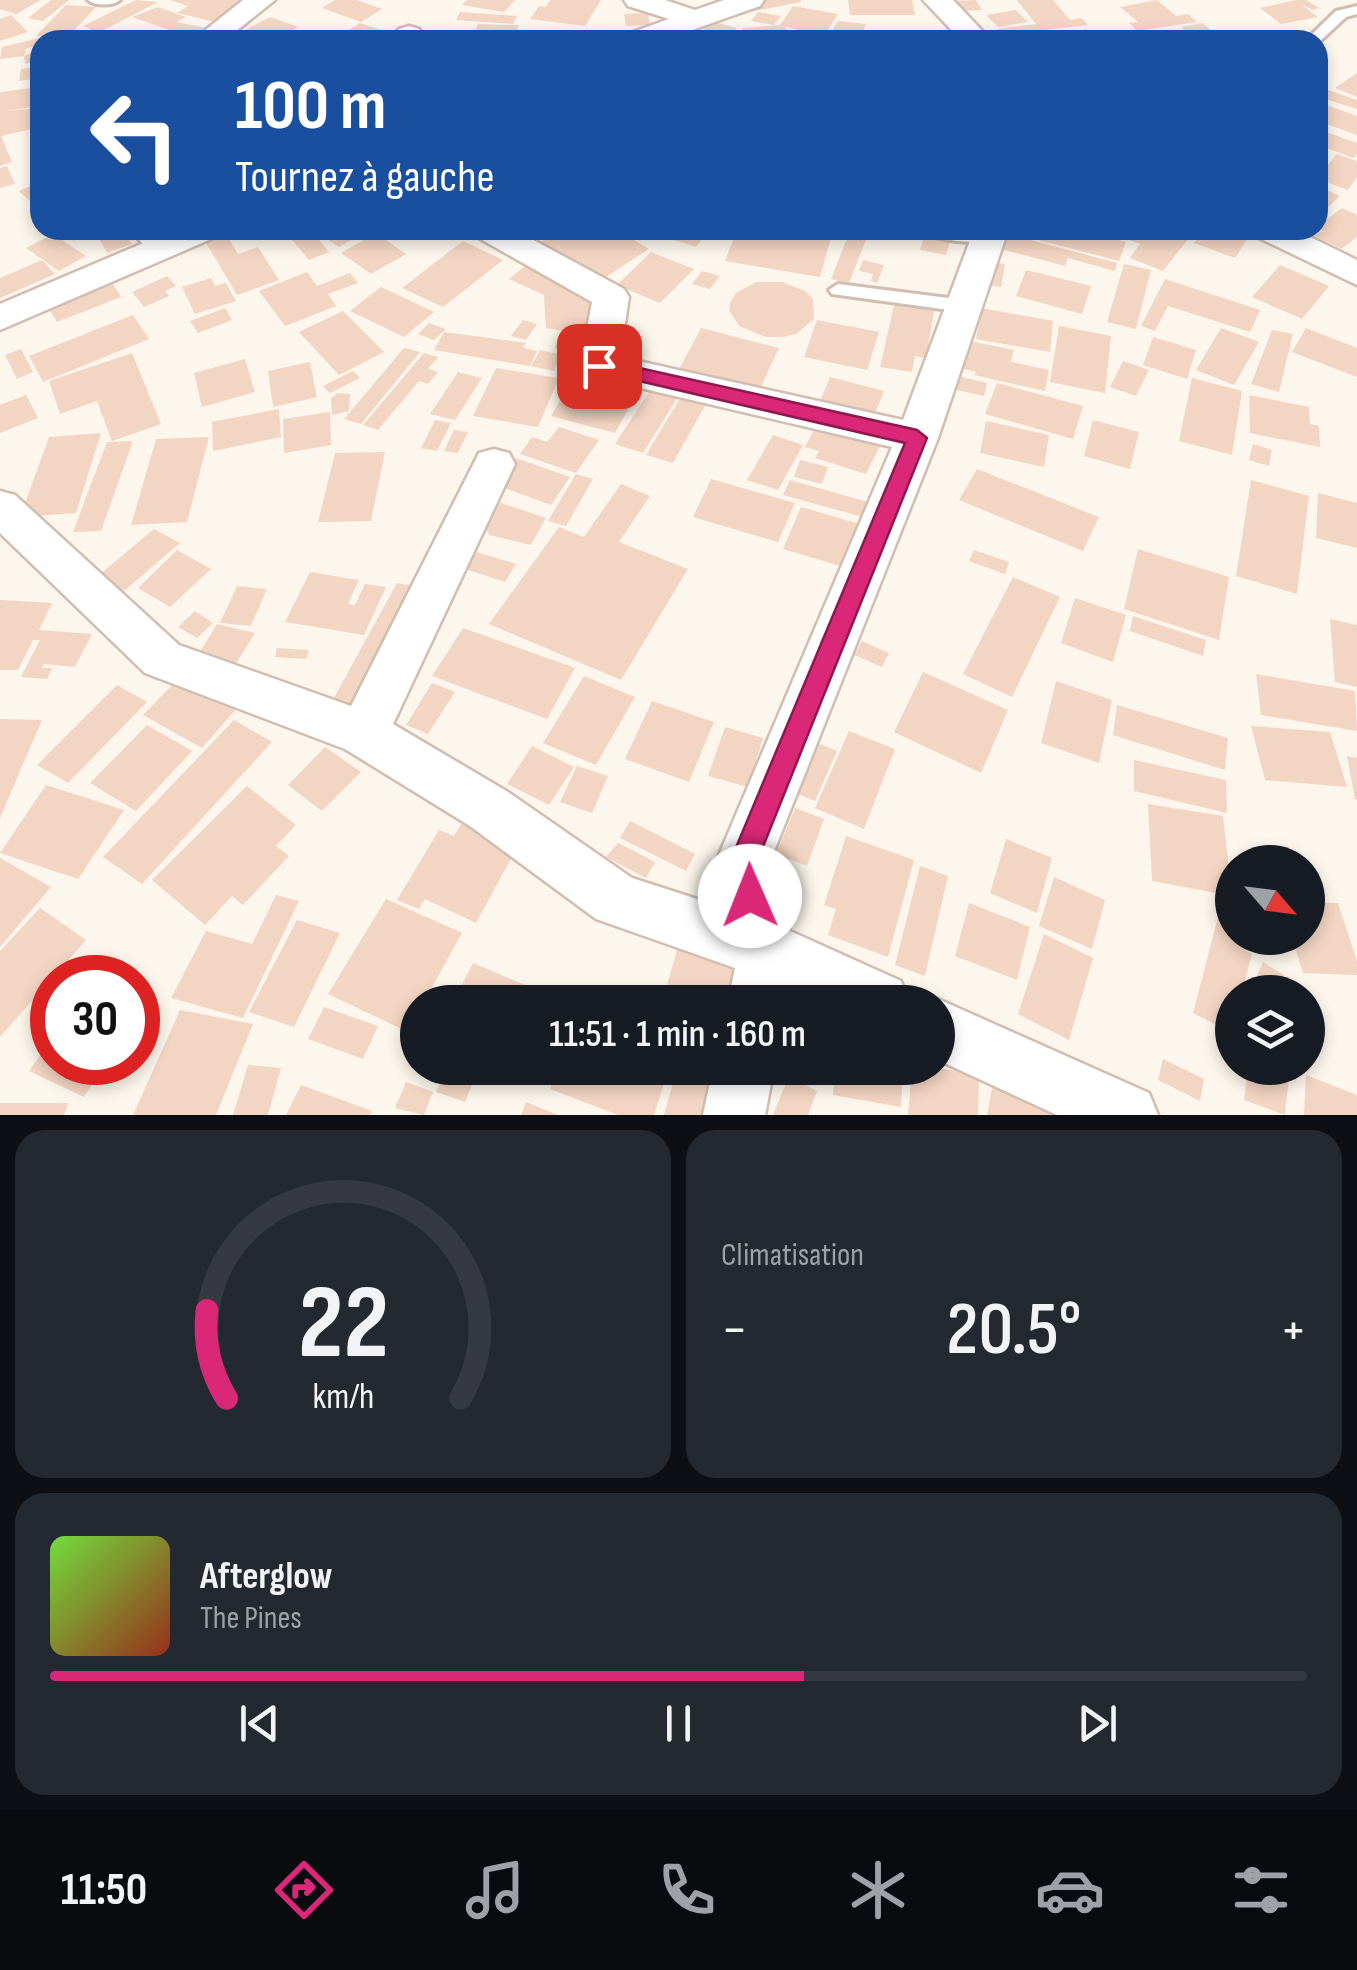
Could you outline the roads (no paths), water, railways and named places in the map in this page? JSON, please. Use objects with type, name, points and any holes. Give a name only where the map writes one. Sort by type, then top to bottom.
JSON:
[{"type":"street","points":[[220,30],[261,0]]},
{"type":"street","points":[[638,0],[692,18]]},
{"type":"street","points":[[662,30],[750,0]]},
{"type":"street","points":[[937,0],[967,30]]},
{"type":"street","points":[[0,318],[149,240]]},
{"type":"street","points":[[526,240],[611,297],[599,366],[917,438]]},
{"type":"street","points":[[761,985],[768,951],[740,869],[917,438],[987,240]]},
{"type":"street","points":[[1289,240],[1357,274]]},
{"type":"street","points":[[363,733],[494,464]]},
{"type":"street","points":[[0,508],[162,659],[363,733],[489,809],[616,900],[768,951],[843,985]]},
{"type":"street","points":[[955,1037],[1127,1115]]},
{"type":"street","points":[[734,1115],[740,1085]]},
{"type":"lane","points":[[96,0],[113,0]]},
{"type":"lane","points":[[1324,30],[1341,14],[1357,10]]},
{"type":"lane","points":[[838,290],[964,306]]}]
